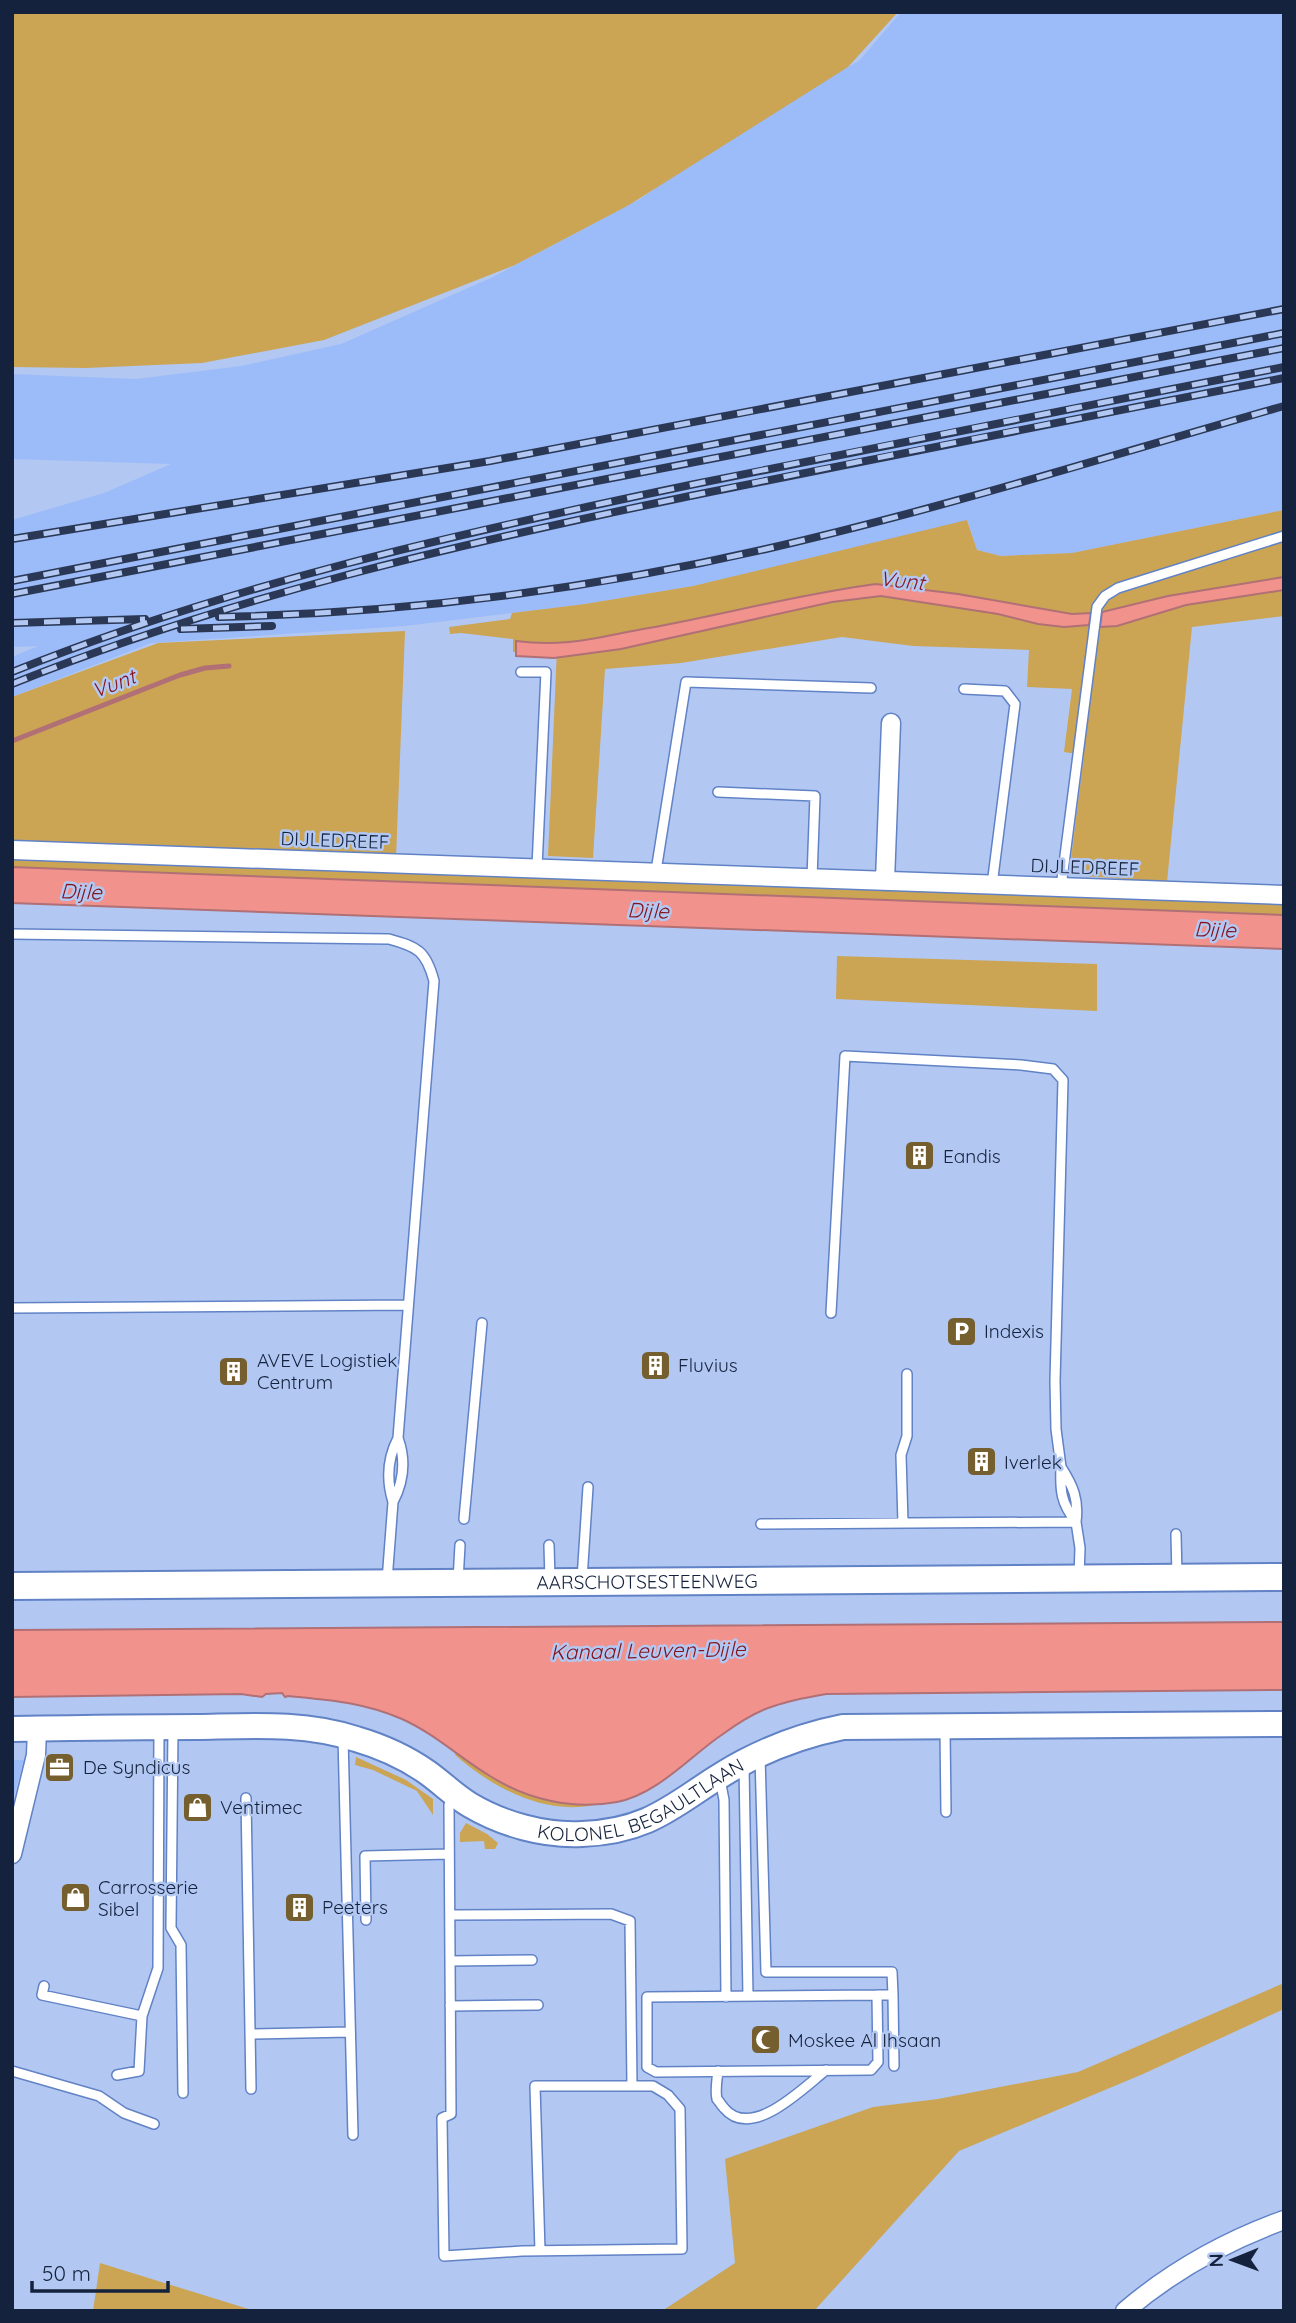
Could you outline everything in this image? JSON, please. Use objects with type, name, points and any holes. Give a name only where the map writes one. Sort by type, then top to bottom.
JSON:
[{"type":"main road","name":"AARSCHOTSESTEENWEG","points":[[12,1586],[1284,1577]]},
{"type":"street","points":[[885,881],[891,723]]},
{"type":"street","name":"DIJLEDREEF","points":[[12,849],[1284,895]]},
{"type":"street","name":"KOLONEL BEGAULTLAAN","points":[[12,1729],[272,1726],[316,1728],[384,1749],[426,1771],[455,1795],[498,1819],[527,1828],[580,1835],[630,1828],[654,1819],[752,1758],[814,1732],[843,1727],[1284,1724]]},
{"type":"street","points":[[12,1854],[36,1755],[37,1728]]},
{"type":"street","points":[[1125,2311],[1142,2296],[1216,2249],[1284,2220]]},
{"type":"lane","points":[[1060,887],[1097,607],[1105,596],[1118,588],[1284,536]]},
{"type":"lane","points":[[521,672],[546,672],[537,867]]},
{"type":"lane","points":[[656,871],[686,682],[871,688]]},
{"type":"lane","points":[[964,689],[1005,691],[1015,704],[992,885]]},
{"type":"lane","points":[[718,792],[815,796],[812,878]]},
{"type":"lane","points":[[12,934],[389,939],[413,945],[429,960],[434,981],[398,1438],[404,1454],[401,1486],[393,1502],[387,1583]]},
{"type":"lane","points":[[831,1313],[845,1056],[1053,1069],[1063,1080],[1056,1429],[1061,1467],[1073,1486],[1078,1506],[1076,1522],[1080,1548],[1079,1578]]},
{"type":"lane","points":[[12,1308],[408,1305]]},
{"type":"lane","points":[[464,1519],[482,1323]]},
{"type":"lane","points":[[903,1523],[901,1455],[907,1436],[907,1374]]},
{"type":"lane","points":[[582,1582],[588,1487]]},
{"type":"lane","points":[[761,1524],[1076,1522]]},
{"type":"lane","points":[[1176,1534],[1177,1578]]},
{"type":"lane","points":[[458,1583],[460,1545]]},
{"type":"lane","points":[[550,1545],[550,1582]]},
{"type":"lane","points":[[945,1725],[946,1812]]},
{"type":"lane","points":[[117,2075],[139,2071],[142,2016],[158,1968],[166,1727]]},
{"type":"lane","points":[[166,1727],[171,1928],[181,1945],[183,2093]]},
{"type":"lane","points":[[343,1735],[353,2136]]},
{"type":"lane","points":[[752,1758],[766,1972],[892,1972],[894,2066]]},
{"type":"lane","points":[[748,1996],[746,1783],[752,1758]]},
{"type":"lane","points":[[720,1776],[724,1800],[726,1997]]},
{"type":"lane","points":[[455,1795],[449,1805],[451,2114],[442,2118],[444,2256],[540,2251],[682,2249],[680,2109],[668,2095],[653,2085],[535,2086],[540,2251]]},
{"type":"lane","points":[[246,1798],[251,2089]]},
{"type":"lane","points":[[366,1920],[365,1856],[449,1854]]},
{"type":"lane","points":[[450,1915],[611,1914],[630,1921],[632,2086]]},
{"type":"lane","points":[[450,1961],[532,1960]]},
{"type":"lane","points":[[44,1986],[42,1995],[142,2016]]},
{"type":"lane","points":[[877,1995],[878,2062],[871,2070],[656,2072],[647,2067],[647,1997],[726,1997],[748,1996],[877,1995],[893,1995]]},
{"type":"lane","points":[[450,2006],[538,2005]]},
{"type":"lane","points":[[250,2035],[351,2032]]},
{"type":"lane","points":[[718,2071],[717,2099],[730,2116],[747,2120],[784,2104],[826,2070]]},
{"type":"lane","points":[[12,2071],[99,2096],[124,2113],[154,2124]]},
{"type":"shaded area","points":[[12,12],[898,12],[848,67],[629,205],[515,265],[324,340],[202,363],[86,368],[12,367]]},
{"type":"shaded area","points":[[901,12],[1284,12],[1284,510],[1072,553],[1001,556],[977,550],[968,521],[693,586],[585,604],[405,626],[151,643],[12,697],[12,657],[38,646],[12,647],[12,520],[104,493],[171,464],[12,459],[12,374],[136,379],[241,366],[341,344],[493,277],[640,199],[751,121],[859,61]]},
{"type":"shaded area","points":[[1284,510],[1284,616],[1192,627],[1167,882],[1069,875],[1084,755],[1064,752],[1072,689],[1027,687],[1029,650],[913,646],[842,637],[681,663],[605,669],[593,858],[548,856],[557,649],[513,652],[513,639],[450,634],[449,627],[510,619],[512,613],[693,586],[967,520],[977,550],[1001,556],[1072,553]]},
{"type":"shaded area","points":[[405,631],[396,858],[12,841],[12,697],[158,643]]},
{"type":"shaded area","points":[[12,854],[1284,903],[1284,915],[12,867]]},
{"type":"shaded area","points":[[837,956],[1097,964],[1097,1011],[836,999]]},
{"type":"shaded area","points":[[456,1751],[489,1775],[522,1791],[557,1801],[598,1804],[559,1806],[521,1797],[470,1767],[455,1755]]},
{"type":"shaded area","points":[[356,1757],[406,1780],[433,1799],[433,1815],[417,1791],[373,1770],[355,1765]]},
{"type":"shaded area","points":[[12,1760],[24,1760],[12,1803]]},
{"type":"shaded area","points":[[466,1823],[498,1843],[495,1849],[485,1849],[484,1841],[460,1842],[460,1833]]},
{"type":"shaded area","points":[[1284,1983],[1284,2009],[1143,2074],[959,2151],[814,2311],[662,2311],[735,2263],[725,2159],[873,2107],[938,2099],[1078,2072]]},
{"type":"shaded area","points":[[100,2263],[255,2311],[93,2311]]},
{"type":"water","points":[[1284,577],[1284,590],[1186,605],[1117,626],[1100,627],[1102,612],[1168,596]]},
{"type":"water","points":[[876,584],[958,594],[1072,614],[1091,613],[1089,625],[1064,627],[881,596],[832,602],[621,649],[554,658],[516,656],[516,641],[552,643],[584,640]]},
{"type":"water","name":"Dijle","points":[[12,867],[1284,915],[1284,949],[12,903]]},
{"type":"water","name":"Kanaal Leuven-Dijle","points":[[1284,1622],[1284,1690],[826,1694],[787,1702],[754,1714],[660,1783],[632,1798],[584,1805],[551,1801],[520,1791],[490,1776],[414,1725],[388,1713],[346,1703],[285,1697],[282,1693],[266,1694],[262,1697],[241,1694],[12,1697],[12,1630]]},
{"type":"waterway","name":"Vunt","points":[[12,741],[180,675],[205,668],[229,666]]},
{"type":"railway","points":[[12,539],[490,461],[1284,309]]},
{"type":"railway","points":[[12,581],[1284,333]]},
{"type":"railway","points":[[12,594],[1284,348]]},
{"type":"railway","points":[[12,672],[178,612],[432,542],[690,485],[1284,367]]},
{"type":"railway","points":[[12,684],[178,624],[262,598],[432,553],[690,496],[1284,378]]},
{"type":"railway","points":[[219,617],[426,605],[563,587],[699,564],[897,517],[1284,406]]},
{"type":"railway","points":[[12,623],[145,619]]},
{"type":"railway","points":[[181,629],[272,626]]},
{"type":"place","name":"Eandis","points":[[920,1156]]},
{"type":"place","name":"Indexis","points":[[961,1331]]},
{"type":"place","name":"Fluvius","points":[[655,1365]]},
{"type":"place","name":"AVEVE Logistiek Centrum","points":[[234,1371]]},
{"type":"place","name":"Iverlek","points":[[981,1462]]},
{"type":"place","name":"De Syndicus","points":[[60,1767]]},
{"type":"place","name":"Ventimec","points":[[197,1807]]},
{"type":"place","name":"Carrosserie Sibel","points":[[75,1898]]},
{"type":"place","name":"Peeters","points":[[299,1907]]},
{"type":"place","name":"Moskee Al Ihsaan","points":[[765,2040]]}]
